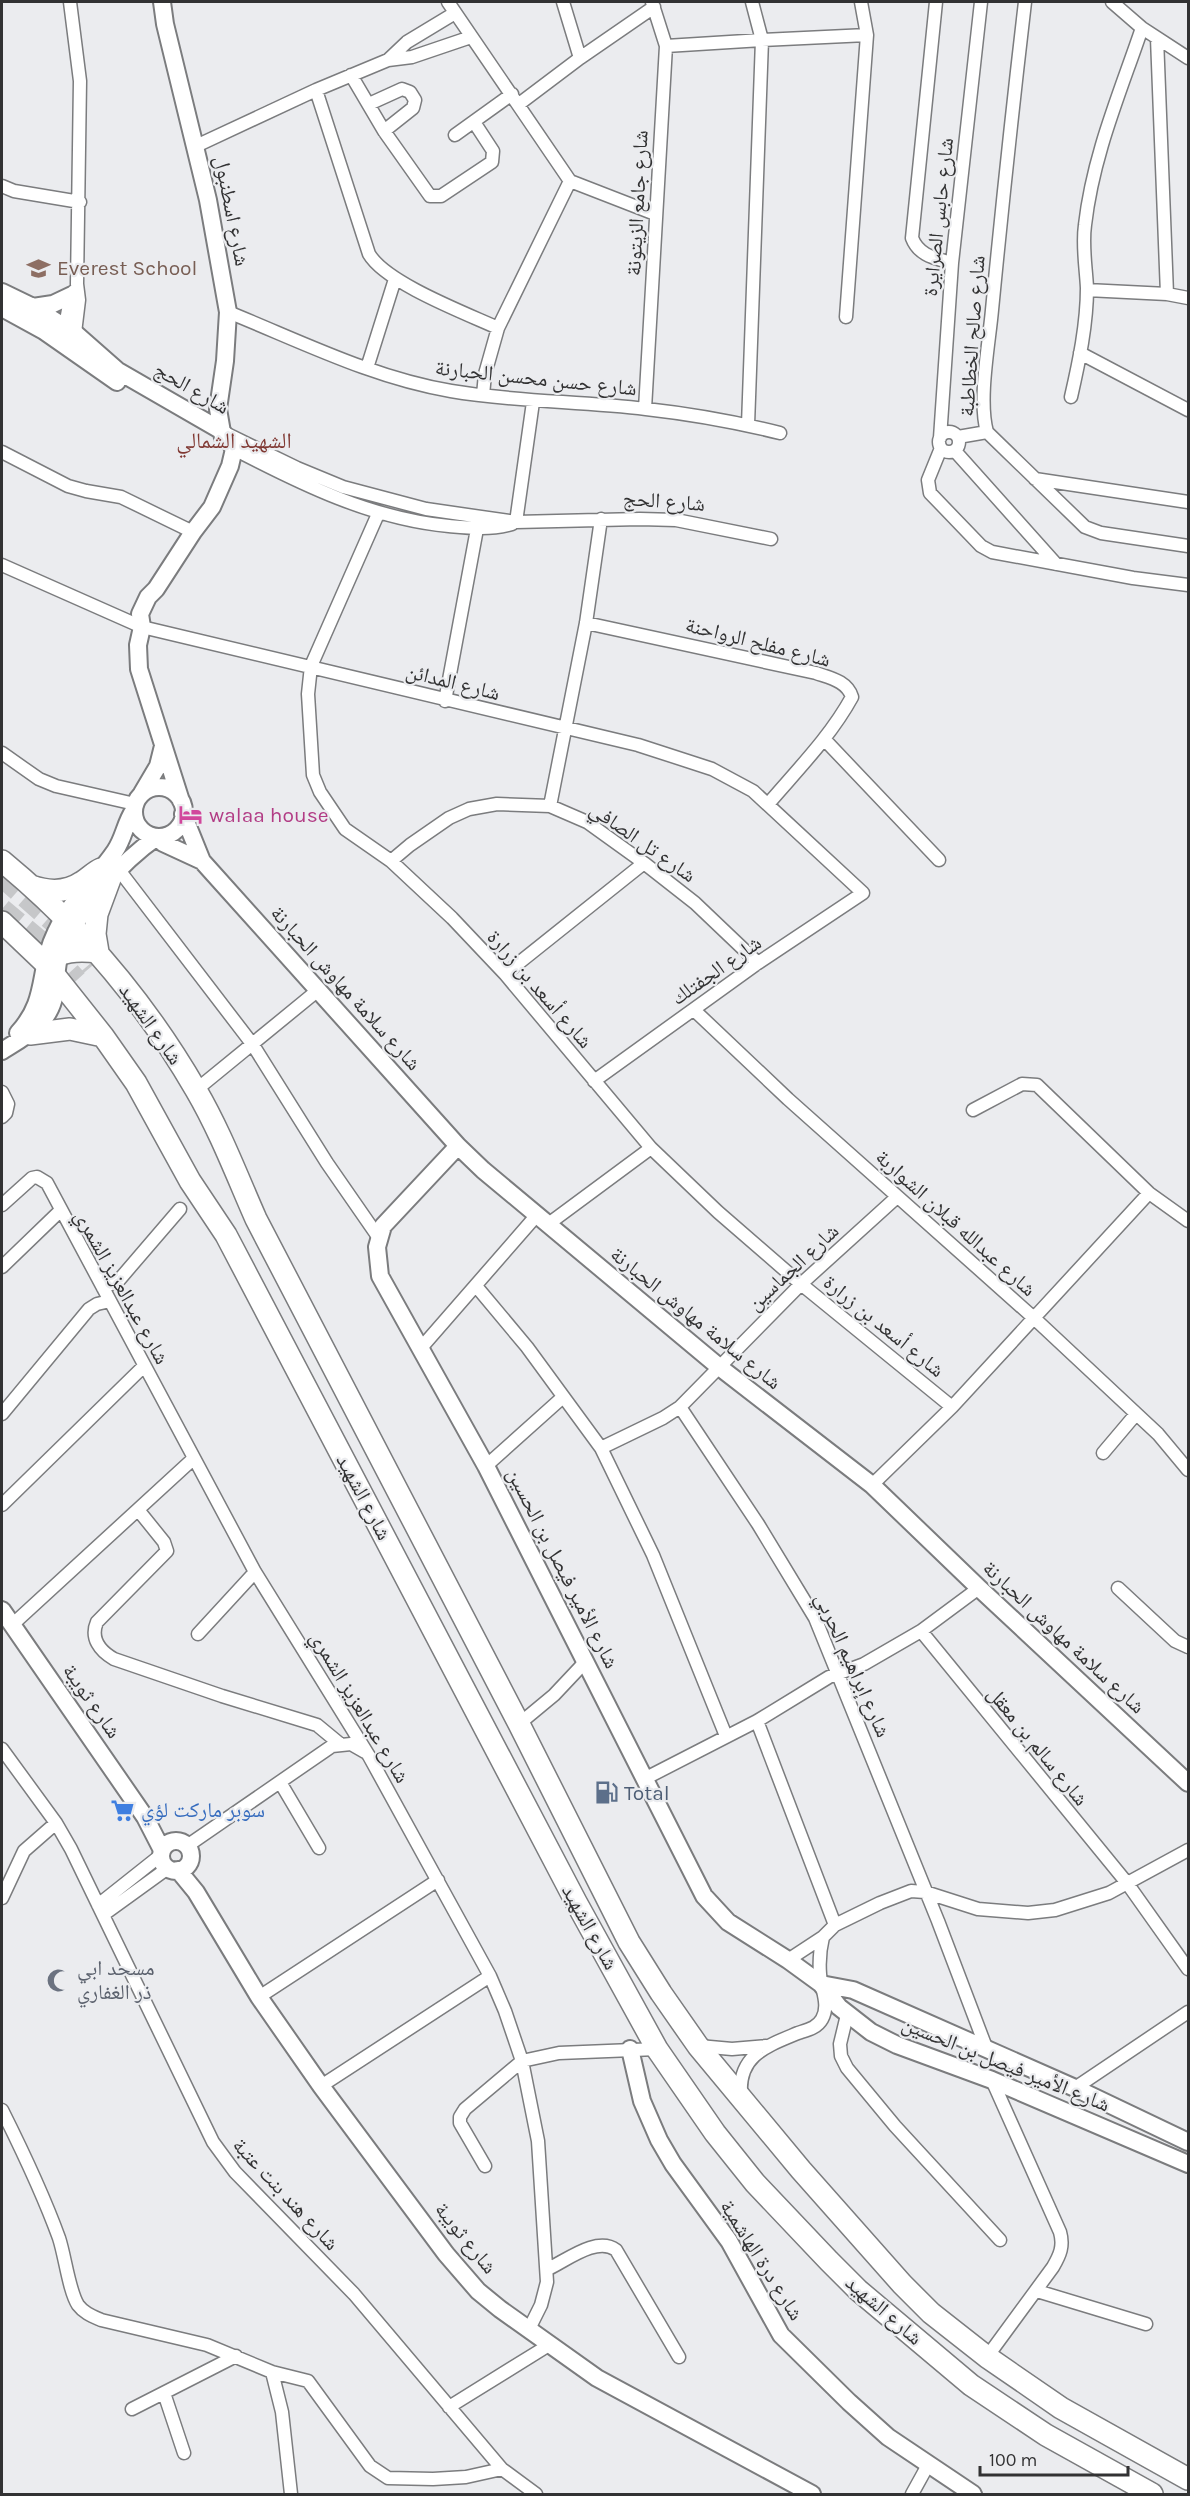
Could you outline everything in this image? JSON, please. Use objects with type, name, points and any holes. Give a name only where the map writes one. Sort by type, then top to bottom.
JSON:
[{"type":"highway","name":"شارع الشهيد","points":[[2,861],[69,922],[164,1063],[243,1203],[256,1219]]},
{"type":"highway","points":[[32,886],[49,891],[64,890],[110,872]]},
{"type":"highway","points":[[53,964],[79,951],[95,959],[97,914],[110,872]]},
{"type":"highway","name":"شارع الشهيد","points":[[2,922],[53,964],[136,1083],[190,1181],[233,1247],[560,1873],[657,2049],[704,2119],[749,2176],[858,2290],[971,2385],[1002,2408],[1080,2456],[1152,2494]]},
{"type":"highway","name":"شارع الشهيد","points":[[95,959],[152,1020],[196,1090],[256,1219],[519,1724],[629,1942],[698,2046],[795,2163],[902,2284],[931,2313],[987,2357],[1071,2414],[1188,2479]]},
{"type":"highway","name":"شارع الشهيد","points":[[77,980],[123,1040],[171,1118],[203,1179],[210,1209]]},
{"type":"highway","points":[[30,1034],[70,1029],[103,1036]]},
{"type":"street","points":[[68,339],[79,300],[74,290],[80,202],[80,81],[70,2]]},
{"type":"street","name":"شارع اسطنبول","points":[[162,2],[165,24],[211,211],[228,312],[225,360],[218,409],[230,466],[206,516],[141,610],[142,627],[138,645],[139,669],[182,808]]},
{"type":"street","points":[[448,2],[570,181],[656,214]]},
{"type":"street","points":[[564,2],[580,58]]},
{"type":"street","points":[[748,425],[762,40],[752,2]]},
{"type":"street","points":[[846,317],[867,35],[861,2]]},
{"type":"street","points":[[936,2],[912,238],[924,254],[952,263]]},
{"type":"street","name":"شارع حابس الصرايرة","points":[[981,2],[952,263],[940,443],[928,480],[930,493],[981,546],[992,552],[1133,578],[1188,585]]},
{"type":"street","name":"شارع صالح الخطاطبة","points":[[1025,2],[1005,174],[983,412],[987,432],[1078,520],[1092,530],[1188,546]]},
{"type":"street","points":[[1112,2],[1142,28],[1188,58]]},
{"type":"street","points":[[455,135],[580,58],[653,4]]},
{"type":"street","name":"شارع جامع الزيتونة","points":[[645,409],[666,46],[653,4]]},
{"type":"street","points":[[388,60],[407,42],[455,13]]},
{"type":"street","points":[[1071,397],[1080,353],[1087,290],[1084,226],[1093,177],[1108,120],[1142,28]]},
{"type":"street","points":[[666,46],[867,35]]},
{"type":"street","points":[[196,146],[316,90],[388,60],[412,57],[471,37]]},
{"type":"street","points":[[1157,38],[1167,294]]},
{"type":"street","points":[[351,75],[384,131],[426,192],[435,198],[492,162],[493,151],[474,122]]},
{"type":"street","points":[[369,104],[402,89],[410,92],[415,100],[413,108],[384,131]]},
{"type":"street","points":[[316,90],[369,254],[376,265],[395,279],[498,328]]},
{"type":"street","points":[[483,395],[485,374],[498,328],[570,181]]},
{"type":"street","points":[[2,186],[14,191],[80,202]]},
{"type":"street","points":[[367,368],[395,279]]},
{"type":"street","points":[[33,307],[53,304],[74,290]]},
{"type":"street","points":[[1087,290],[1167,294],[1188,298]]},
{"type":"street","name":"شارع الحج","points":[[2,292],[33,307],[68,339]]},
{"type":"street","name":"شارع الحج","points":[[2,308],[68,339],[226,441],[286,475],[378,514],[424,524],[477,529],[496,528],[516,522]]},
{"type":"street","name":"شارع حسن محسن الحبارنة","points":[[228,312],[367,368],[418,384],[533,402],[645,409],[748,425],[780,433]]},
{"type":"street","points":[[1080,353],[1188,410]]},
{"type":"street","points":[[516,522],[533,402]]},
{"type":"street","points":[[955,451],[947,452],[940,443],[948,432],[958,437],[987,432]]},
{"type":"street","points":[[955,451],[958,447],[958,437]]},
{"type":"street","name":"شارع الحج","points":[[226,441],[353,490],[426,509],[516,522],[601,519],[676,520],[771,539]]},
{"type":"street","points":[[955,451],[1056,564]]},
{"type":"street","points":[[2,452],[68,486],[121,497],[193,532]]},
{"type":"street","points":[[1035,479],[1188,502]]},
{"type":"street","name":"شارع أسعد بن زرارة","points":[[378,514],[311,666],[308,716],[313,775],[320,792],[345,828],[391,861],[452,918],[506,974],[651,1149],[718,1212],[801,1284],[952,1407]]},
{"type":"street","points":[[550,806],[586,623],[601,519]]},
{"type":"street","points":[[446,701],[477,529]]},
{"type":"street","name":"شارع المدائن","points":[[2,565],[142,627],[648,748],[712,770],[753,791],[769,803],[863,893]]},
{"type":"street","name":"شارع مفلح الرواحنة","points":[[586,623],[816,673],[843,684],[849,689],[852,697],[824,739],[769,803]]},
{"type":"street","points":[[824,739],[939,860]]},
{"type":"street","points":[[110,872],[137,802],[158,766],[163,746]]},
{"type":"street","points":[[2,753],[39,779],[56,786],[137,802]]},
{"type":"street","points":[[5,1049],[30,1034],[41,1024],[52,1004],[53,937],[69,922],[110,872],[158,837],[172,833],[178,828],[182,808],[167,788],[154,788],[137,802]]},
{"type":"street","points":[[137,802],[140,828],[158,837]]},
{"type":"street","name":"شارع تل الصافي","points":[[391,861],[439,825],[469,809],[497,804],[550,806],[588,822],[644,863],[695,903],[758,963]]},
{"type":"street","name":"شارع سلامة مهاوش الحبارنة","points":[[182,808],[202,861],[458,1146],[541,1221],[718,1366],[872,1485],[1188,1783]]},
{"type":"street","name":"شارع سلامة مهاوش الحبارنة","points":[[158,837],[163,843],[202,861]]},
{"type":"street","points":[[506,974],[644,863]]},
{"type":"street","points":[[110,872],[253,1045],[327,1163],[379,1238]]},
{"type":"street","name":"شارع الجفتلك","points":[[594,1081],[758,963],[863,893]]},
{"type":"street","points":[[5,1049],[29,1022],[53,964]]},
{"type":"street","points":[[196,1090],[317,991]]},
{"type":"street","name":"شارع عبدالله قبلان الشواربة","points":[[694,1010],[796,1106],[1035,1319],[1158,1434],[1188,1470]]},
{"type":"street","points":[[972,1110],[1022,1084],[1037,1085],[1149,1193],[1188,1221]]},
{"type":"street","points":[[2,1092],[8,1104],[6,1113],[2,1117]]},
{"type":"street","points":[[379,1238],[383,1226],[458,1146]]},
{"type":"street","points":[[422,1348],[476,1286],[541,1221],[651,1149]]},
{"type":"street","points":[[2,1205],[37,1177],[47,1183],[60,1211]]},
{"type":"street","points":[[872,1485],[952,1407],[1149,1193]]},
{"type":"street","name":"شارع الجماسين","points":[[601,1448],[663,1418],[680,1407],[801,1284],[897,1197]]},
{"type":"street","points":[[103,1288],[119,1280],[180,1209]]},
{"type":"street","name":"شارع عبدالعزيز الشمري","points":[[2,1268],[60,1211],[255,1572],[369,1756],[490,1976],[522,2061],[538,2141],[548,2269],[544,2298],[529,2330]]},
{"type":"street","name":"شارع الأمير فيصل بن الحسين","points":[[379,1238],[377,1261],[380,1276],[486,1467],[704,1896],[728,1922],[821,1984],[847,2015],[884,2039],[992,2080],[1188,2164]]},
{"type":"street","points":[[476,1286],[527,1347],[601,1448],[650,1547],[726,1736]]},
{"type":"street","points":[[2,1414],[89,1309],[97,1304],[110,1301]]},
{"type":"street","points":[[2,1505],[143,1367]]},
{"type":"street","points":[[486,1467],[563,1397]]},
{"type":"street","name":"شارع إبراهيم الحربي","points":[[680,1407],[815,1618],[839,1673],[987,2050]]},
{"type":"street","points":[[1103,1453],[1136,1414]]},
{"type":"street","points":[[12,1625],[193,1459]]},
{"type":"street","points":[[139,1510],[164,1542],[167,1551],[97,1622],[95,1638],[103,1651],[125,1662],[222,1696],[317,1725],[340,1744]]},
{"type":"street","points":[[198,1634],[255,1572]]},
{"type":"street","points":[[646,1778],[757,1721],[839,1673],[864,1664],[921,1631],[979,1588]]},
{"type":"street","points":[[1118,1588],[1175,1641],[1188,1647]]},
{"type":"street","name":"شارع ثويبة","points":[[2,1610],[174,1856],[259,1997],[321,2086],[462,2273],[500,2309],[597,2378],[812,2494]]},
{"type":"street","name":"شارع سالم بن معقل","points":[[921,1631],[1126,1883],[1188,1969]]},
{"type":"street","points":[[519,1724],[554,1695],[586,1661]]},
{"type":"street","points":[[757,1721],[835,1925]]},
{"type":"street","points":[[100,1910],[324,1750],[340,1744],[351,1744],[361,1748],[369,1756]]},
{"type":"street","name":"شارع هند بنت عتبة","points":[[2,1749],[56,1823],[213,2142],[235,2172],[354,2294],[502,2469],[536,2494]]},
{"type":"street","points":[[280,1782],[319,1848]]},
{"type":"street","points":[[2,1895],[27,1847],[56,1823]]},
{"type":"street","points":[[788,1960],[823,1937],[835,1925],[911,1891],[925,1892],[978,1909],[1041,1912],[1055,1910],[1109,1893],[1188,1850]]},
{"type":"street","points":[[259,1997],[438,1880]]},
{"type":"street","points":[[742,2098],[740,2086],[748,2062],[767,2046],[819,2024],[825,2007],[819,1965],[823,1937]]},
{"type":"street","points":[[321,2086],[490,1976]]},
{"type":"street","name":"شارع الأمير فيصل بن الحسين","points":[[821,1984],[853,1990],[1075,2088],[1188,2142]]},
{"type":"street","points":[[1075,2088],[1188,2012]]},
{"type":"street","points":[[847,2015],[840,2044],[841,2056],[847,2068],[895,2126],[1000,2240]]},
{"type":"street","points":[[698,2046],[732,2049],[767,2046]]},
{"type":"street","name":"شارع درة الهاشمية","points":[[630,2049],[642,2101],[659,2140],[673,2164],[729,2241],[776,2327],[788,2343],[855,2408],[905,2450],[973,2494]]},
{"type":"street","points":[[485,2166],[460,2123],[460,2117],[465,2109],[522,2061],[559,2053],[657,2049]]},
{"type":"street","points":[[987,2357],[1037,2291],[1058,2257],[1061,2237],[992,2080]]},
{"type":"street","points":[[2,2110],[43,2198],[64,2253],[74,2297],[87,2314],[101,2320],[187,2339],[236,2356],[272,2372],[294,2376],[313,2385],[370,2466],[383,2476],[433,2479],[466,2477],[502,2469]]},
{"type":"street","points":[[548,2269],[598,2245],[611,2246],[616,2250],[679,2357]]},
{"type":"street","points":[[1037,2291],[1146,2324]]},
{"type":"street","points":[[449,2408],[549,2345]]},
{"type":"street","points":[[132,2409],[236,2356]]},
{"type":"street","points":[[272,2372],[282,2412],[291,2494]]},
{"type":"street","points":[[164,2393],[184,2453]]},
{"type":"street","points":[[912,2494],[928,2465]]},
{"type":"tunnel","points":[[2,877],[58,926],[92,966]]},
{"type":"tunnel","points":[[2,909],[44,944],[77,980]]},
{"type":"place","name":"Everest School","points":[[39,268]]},
{"type":"place","name":"walaa house","points":[[191,815]]},
{"type":"place","name":"Total","points":[[606,1793]]},
{"type":"place","name":"سوبر ماركت لؤي","points":[[123,1810]]},
{"type":"place","name":"مسحد ابي ذر الغفاري","points":[[59,1980]]},
{"type":"district","name":"الشهيد الشمالي","points":[[234,441]]}]
